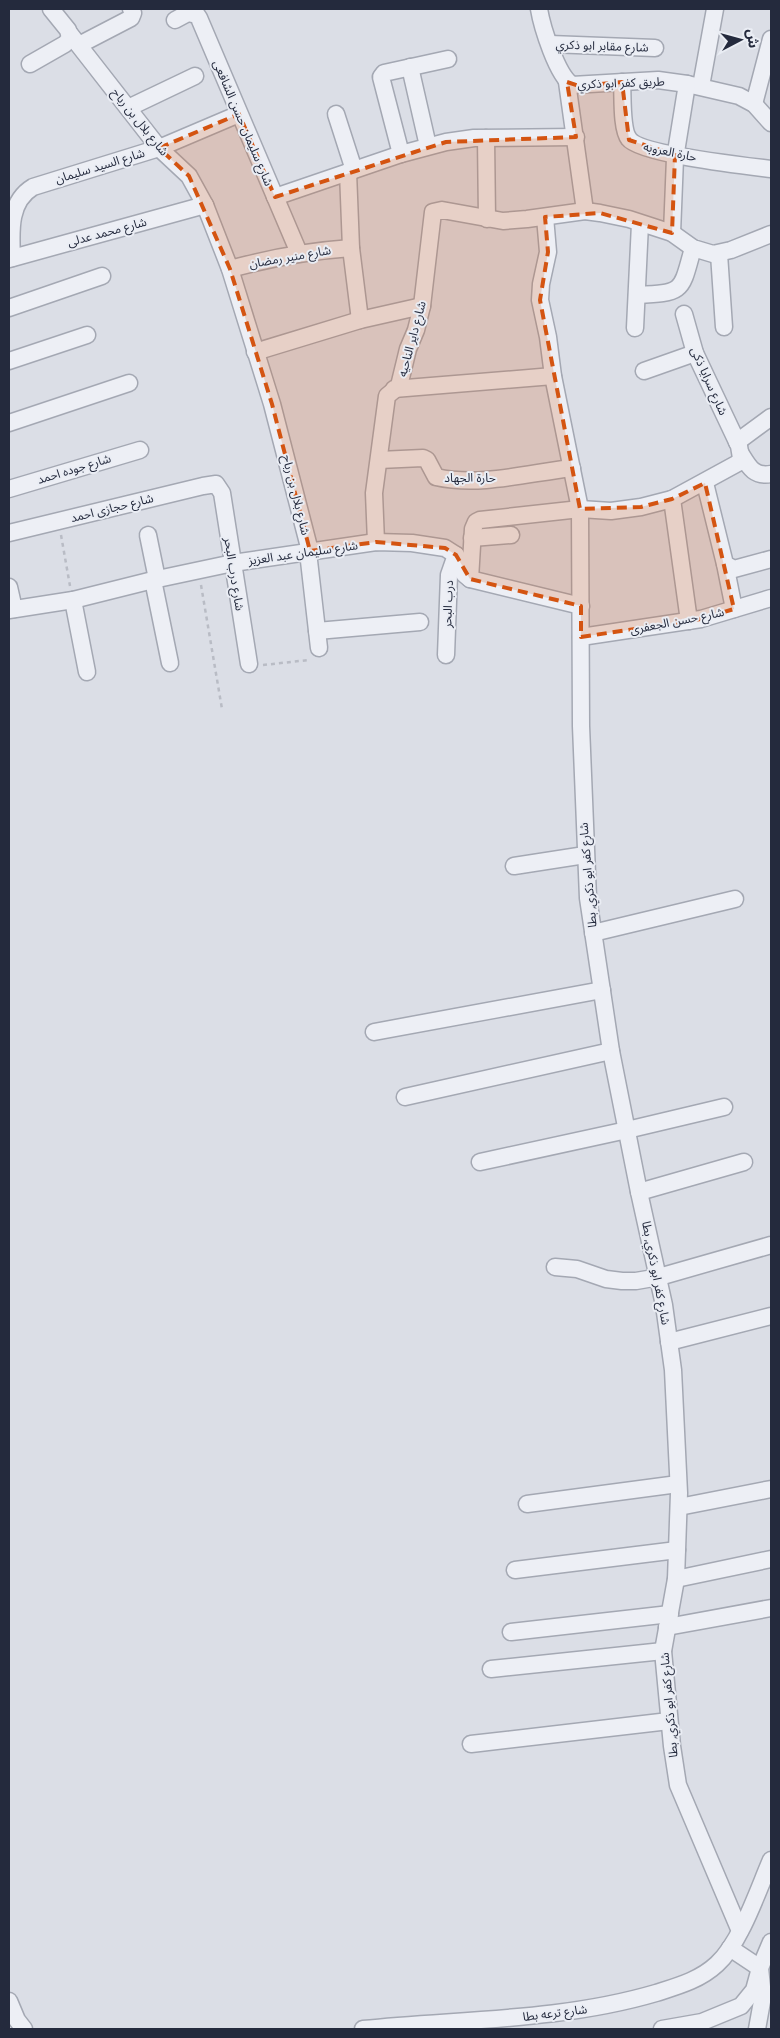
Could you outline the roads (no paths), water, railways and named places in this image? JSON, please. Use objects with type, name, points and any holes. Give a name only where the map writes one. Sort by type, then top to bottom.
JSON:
[{"type":"street","name":"شارع بلال بن رباح","points":[[51,9],[159,148],[189,176],[205,205],[230,269],[272,404],[309,552],[319,648]]},
{"type":"street","points":[[30,64],[65,44],[70,38],[74,39],[131,18],[133,13],[131,9]]},
{"type":"street","name":"طريق كفر ابو ذكري","points":[[539,9],[550,44],[567,82],[572,85],[658,80],[694,85],[729,92],[754,104],[771,124]]},
{"type":"street","points":[[672,234],[675,155],[715,9]]},
{"type":"street","name":"شارع سليمان حسن الشافعى","points":[[175,20],[188,14],[198,15],[299,253]]},
{"type":"street","points":[[754,104],[771,39]]},
{"type":"street","name":"شارع مقابر ابو ذكري","points":[[550,44],[655,48]]},
{"type":"street","points":[[401,154],[381,77],[384,73],[448,59]]},
{"type":"street","points":[[410,67],[428,146]]},
{"type":"street","points":[[128,108],[196,76]]},
{"type":"street","points":[[567,82],[585,211]]},
{"type":"street","name":"حارة العروبه","points":[[622,82],[625,129],[629,140],[634,144],[675,155],[771,169]]},
{"type":"street","name":"شارع السيد سليمان","points":[[10,258],[11,228],[14,214],[18,202],[27,190],[159,148],[239,114]]},
{"type":"street","points":[[336,114],[351,171],[350,248],[360,320]]},
{"type":"street","points":[[275,197],[401,154],[458,140],[576,137]]},
{"type":"street","points":[[486,138],[488,219]]},
{"type":"street","name":"شارع محمد عدلى","points":[[10,258],[205,205]]},
{"type":"street","name":"شارع داير الناحيه","points":[[376,542],[374,494],[387,396],[399,386],[422,306],[433,212],[442,210],[488,219],[510,220],[585,211],[613,215],[672,234],[693,248],[719,254]]},
{"type":"street","points":[[456,555],[464,574],[470,580],[581,606],[580,510],[540,300],[540,284],[548,252],[545,217]]},
{"type":"street","points":[[635,328],[640,224]]},
{"type":"street","points":[[724,326],[719,254],[771,234]]},
{"type":"street","name":"شارع منير رمضان","points":[[230,269],[266,259],[299,253],[350,248]]},
{"type":"street","points":[[636,295],[672,292],[679,288],[683,282],[693,248]]},
{"type":"street","points":[[9,308],[102,276]]},
{"type":"street","points":[[256,352],[360,320],[422,306]]},
{"type":"street","name":"شارع سرايا ذكى","points":[[684,314],[695,353],[739,447],[754,473],[761,476],[771,474]]},
{"type":"street","points":[[9,361],[87,335]]},
{"type":"street","points":[[644,371],[695,353]]},
{"type":"street","points":[[394,389],[553,376]]},
{"type":"street","points":[[9,423],[129,383]]},
{"type":"street","points":[[470,580],[472,538],[476,522],[480,520],[580,510],[618,511],[672,499],[738,463],[741,458],[739,447],[771,417]]},
{"type":"street","name":"شارع جوده احمد","points":[[9,489],[140,450]]},
{"type":"street","name":"حارة الجهاد","points":[[379,460],[423,458],[427,460],[436,477],[462,480],[497,479],[572,468]]},
{"type":"street","points":[[705,482],[734,609]]},
{"type":"street","name":"شارع حجازى احمد","points":[[9,533],[216,484]]},
{"type":"street","name":"شارع درب البحر","points":[[216,484],[222,493],[249,664]]},
{"type":"street","points":[[672,499],[689,621]]},
{"type":"street","points":[[148,535],[170,663]]},
{"type":"street","points":[[472,538],[511,535]]},
{"type":"street","name":"شارع سليمان عبد العزيز","points":[[12,610],[73,600],[155,579],[233,563],[376,542],[437,546],[452,551],[456,555]]},
{"type":"street","name":"درب البحر","points":[[446,655],[450,568],[456,555]]},
{"type":"street","points":[[725,564],[734,569],[771,559]]},
{"type":"street","points":[[9,587],[12,610]]},
{"type":"street","name":"شارع حسن الجعفرى","points":[[581,637],[689,621],[717,615],[771,598]]},
{"type":"street","points":[[73,600],[87,672]]},
{"type":"street","name":"شارع كفر ابو ذكري, بطا","points":[[581,606],[581,726],[588,898],[611,1051],[639,1192],[659,1277],[672,1370],[678,1507],[676,1579],[663,1651],[669,1721],[678,1785],[740,1931]]},
{"type":"street","points":[[317,631],[420,622]]},
{"type":"street","points":[[514,866],[585,855]]},
{"type":"street","points":[[593,933],[735,899]]},
{"type":"street","points":[[374,1032],[602,990]]},
{"type":"street","points":[[405,1097],[611,1051]]},
{"type":"street","points":[[480,1162],[627,1130],[724,1106]]},
{"type":"street","points":[[639,1192],[744,1162]]},
{"type":"street","points":[[555,1267],[577,1269],[606,1279],[622,1282],[659,1277],[771,1245]]},
{"type":"street","points":[[669,1342],[771,1316]]},
{"type":"street","points":[[527,1504],[678,1484]]},
{"type":"street","points":[[678,1507],[771,1489]]},
{"type":"street","points":[[515,1570],[677,1550]]},
{"type":"street","points":[[676,1579],[771,1559]]},
{"type":"street","points":[[511,1632],[668,1620],[771,1608]]},
{"type":"street","points":[[490,1670],[663,1651]]},
{"type":"street","points":[[470,1744],[669,1721]]},
{"type":"street","name":"شارع ترعه بطا","points":[[363,2029],[536,2016],[620,2004],[695,1980],[734,1950],[740,1931],[771,1860]]},
{"type":"street","points":[[662,2029],[702,2022],[741,2006],[754,1990],[757,1965],[771,1942]]},
{"type":"street","points":[[734,1950],[757,1965],[763,1996],[757,2029]]},
{"type":"street","points":[[9,2001],[16,2020],[24,2029]]}]
